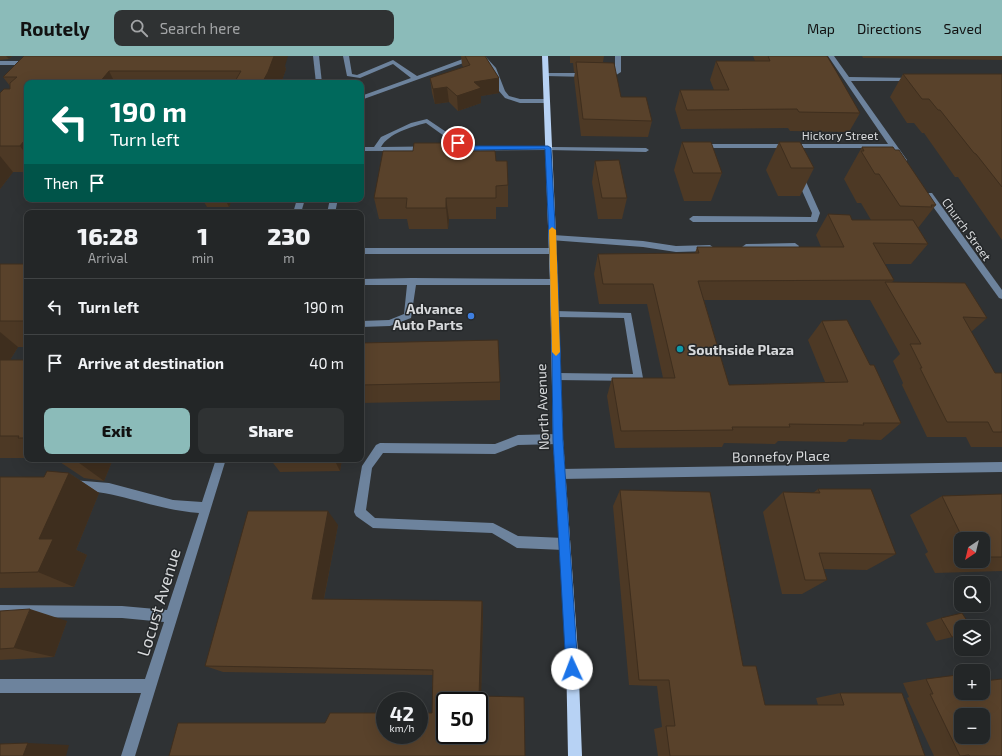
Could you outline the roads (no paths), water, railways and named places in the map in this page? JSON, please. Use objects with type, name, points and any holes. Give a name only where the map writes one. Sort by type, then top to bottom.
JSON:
[{"type":"main road","name":"North Avenue","points":[[545,56],[547,75],[546,101],[553,251],[558,440],[572,654],[575,756]]},
{"type":"street","points":[[316,56],[319,80]]},
{"type":"street","points":[[346,56],[349,75],[358,77],[393,62],[416,78]]},
{"type":"street","points":[[364,97],[477,56]]},
{"type":"street","points":[[482,56],[493,68],[502,91],[507,97],[520,101],[546,101]]},
{"type":"street","points":[[547,75],[613,75],[618,72],[618,56]]},
{"type":"street","points":[[831,56],[906,165]]},
{"type":"street","points":[[0,63],[35,62]]},
{"type":"street","points":[[847,79],[924,79]]},
{"type":"street","points":[[376,149],[383,138],[413,124],[427,121],[465,148]]},
{"type":"street","name":"Hickory Street","points":[[692,146],[787,149],[893,146]]},
{"type":"street","points":[[364,149],[548,148],[646,150]]},
{"type":"street","points":[[693,219],[814,220],[816,213],[794,166]]},
{"type":"street","name":"Church Street","points":[[924,190],[1002,296]]},
{"type":"street","points":[[552,238],[643,244],[676,249],[715,248]]},
{"type":"street","points":[[739,248],[795,246]]},
{"type":"street","points":[[364,251],[553,251]]},
{"type":"street","points":[[364,324],[390,323],[408,316],[412,281]]},
{"type":"street","points":[[364,282],[554,282]]},
{"type":"street","points":[[555,314],[628,315],[638,378],[557,377]]},
{"type":"street","points":[[558,440],[518,440],[495,449],[380,448],[367,466],[360,512],[373,523],[493,528],[517,542],[564,544]]},
{"type":"street","name":"Locust Avenue","points":[[128,756],[220,462]]},
{"type":"street","name":"Bonnefoy Place","points":[[560,474],[1002,467]]},
{"type":"street","points":[[63,485],[86,484],[109,487],[169,504],[205,508]]},
{"type":"street","points":[[0,611],[122,612],[171,617]]},
{"type":"street","points":[[0,686],[150,686]]},
{"type":"place","name":"Advance Auto Parts","points":[[471,316]]},
{"type":"place","name":"Southside Plaza","points":[[680,349]]}]
